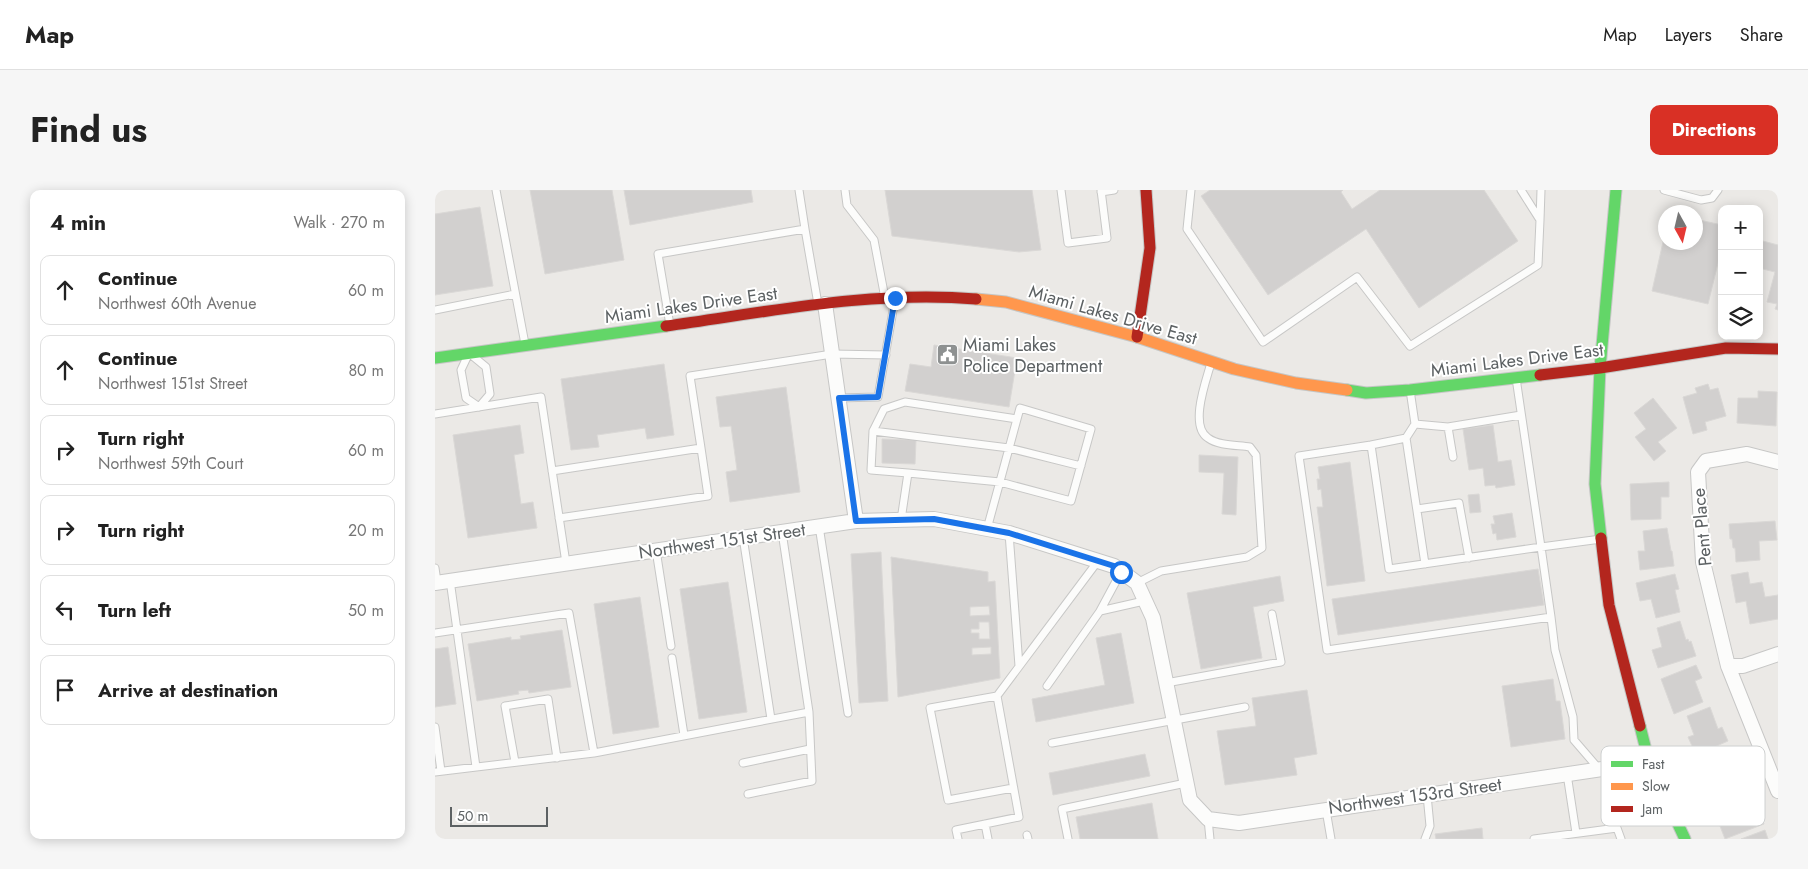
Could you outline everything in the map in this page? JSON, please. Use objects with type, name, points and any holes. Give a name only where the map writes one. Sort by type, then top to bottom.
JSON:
[{"type":"main road","points":[[1137,337],[1150,248],[1146,190]]},
{"type":"main road","points":[[1616,190],[1600,368],[1595,484],[1609,606],[1645,746]]},
{"type":"main road","name":"Miami Lakes Drive East","points":[[435,358],[822,305],[890,298],[942,296],[1006,302],[1137,337],[1234,369],[1305,384],[1366,393],[1410,390],[1600,368],[1726,348],[1778,349]]},
{"type":"main road","points":[[1679,826],[1685,839]]},
{"type":"street","points":[[822,305],[839,398],[856,521]]},
{"type":"street","name":"Pent Place","points":[[1760,746],[1727,666],[1703,562],[1698,472],[1706,461],[1747,454],[1778,462]]},
{"type":"street","name":"Northwest 151st Street","points":[[441,582],[856,521],[934,519],[1009,533],[1114,566],[1137,583]]},
{"type":"street","points":[[1137,583],[1153,618],[1190,800],[1207,819]]},
{"type":"street","points":[[1727,666],[1743,666],[1778,654]]},
{"type":"street","name":"Pent Place","points":[[1765,759],[1778,791]]},
{"type":"street","name":"Northwest 153rd Street","points":[[1207,819],[1239,822],[1599,769]]},
{"type":"lane","points":[[496,190],[525,346]]},
{"type":"lane","points":[[799,190],[805,229],[822,305]]},
{"type":"lane","points":[[839,398],[878,397],[885,355],[890,298],[874,240],[847,205],[845,190]]},
{"type":"lane","points":[[1061,190],[1068,243],[1107,238],[1101,191],[1114,190]]},
{"type":"lane","points":[[1191,190],[1187,229],[1263,342],[1357,277],[1410,346],[1538,265],[1541,190]]},
{"type":"lane","points":[[1521,190],[1540,220]]},
{"type":"lane","points":[[1664,190],[1701,200],[1712,198],[1718,190]]},
{"type":"lane","points":[[671,326],[659,254],[805,229]]},
{"type":"lane","points":[[435,310],[515,294]]},
{"type":"lane","points":[[469,354],[486,367],[490,394],[479,407],[466,398],[461,370],[469,354]]},
{"type":"lane","points":[[559,518],[708,496],[690,376],[832,354],[885,355]]},
{"type":"lane","points":[[1137,583],[1161,571],[1247,557],[1262,548],[1256,455],[1250,448],[1219,443],[1207,438],[1201,430],[1198,420],[1211,362]]},
{"type":"lane","points":[[1516,378],[1555,650],[1573,717],[1573,740],[1599,769]]},
{"type":"lane","points":[[1410,390],[1415,424],[1406,438],[1425,564]]},
{"type":"lane","points":[[435,414],[541,397],[566,563]]},
{"type":"lane","points":[[987,529],[1000,482],[1020,408],[1091,429],[1071,501],[1000,482],[871,470],[873,431],[884,409],[905,402],[1017,419]]},
{"type":"lane","points":[[1415,424],[1448,427],[1521,415]]},
{"type":"lane","points":[[1448,427],[1453,456]]},
{"type":"lane","points":[[873,431],[1009,448],[1081,466]]},
{"type":"lane","points":[[1406,438],[1299,456],[1327,650],[1551,617]]},
{"type":"lane","points":[[1371,445],[1389,569],[1601,539]]},
{"type":"lane","points":[[552,471],[701,448]]},
{"type":"lane","points":[[901,520],[908,473]]},
{"type":"lane","points":[[1417,509],[1459,503],[1469,558]]},
{"type":"lane","points":[[819,526],[848,713]]},
{"type":"lane","points":[[748,794],[812,781],[809,712],[782,532]]},
{"type":"lane","points":[[1009,533],[1019,666]]},
{"type":"lane","points":[[743,538],[771,719]]},
{"type":"lane","points":[[656,550],[671,646]]},
{"type":"lane","points":[[1013,788],[948,800],[930,708],[997,696],[1098,561]]},
{"type":"lane","points":[[435,568],[457,630],[476,767]]},
{"type":"lane","points":[[1047,686],[1100,611],[1121,572]]},
{"type":"lane","points":[[1100,611],[1144,600]]},
{"type":"lane","points":[[435,633],[569,613],[594,753]]},
{"type":"lane","points":[[1166,683],[1281,662],[1272,614]]},
{"type":"lane","points":[[672,658],[684,735]]},
{"type":"lane","points":[[958,839],[956,830],[1019,817],[997,696]]},
{"type":"lane","points":[[515,762],[505,706],[548,699],[557,758]]},
{"type":"lane","points":[[1052,743],[1245,707]]},
{"type":"lane","points":[[435,727],[438,771],[594,753],[809,712]]},
{"type":"lane","points":[[743,763],[811,749]]},
{"type":"lane","points":[[1567,774],[1575,833]]},
{"type":"lane","points":[[1068,839],[1063,809],[1186,783]]},
{"type":"lane","points":[[1425,839],[1430,826],[1427,795]]},
{"type":"lane","points":[[1326,810],[1331,839]]},
{"type":"lane","points":[[1207,819],[1210,839]]},
{"type":"lane","points":[[985,824],[987,839]]},
{"type":"lane","points":[[1533,839],[1617,828],[1621,839]]},
{"type":"building","points":[[530,190],[612,190],[624,260],[545,274]]},
{"type":"building","points":[[624,190],[751,190],[753,202],[630,225]]},
{"type":"building","points":[[885,190],[1032,190],[1041,250],[1019,252],[892,236]]},
{"type":"building","points":[[1210,190],[1343,190],[1341,192],[1352,209],[1380,190],[1484,190],[1518,241],[1419,308],[1366,229],[1268,295],[1201,196]]},
{"type":"building","points":[[480,207],[493,286],[435,295],[435,214]]},
{"type":"building","points":[[1703,221],[1718,224],[1718,263],[1708,304],[1652,291],[1661,250],[1703,250]]},
{"type":"building","points":[[1763,241],[1778,245],[1778,310],[1775,309],[1777,304],[1767,302],[1775,272],[1763,269]]},
{"type":"building","points":[[934,345],[1017,358],[1009,407],[905,391],[910,364],[931,367]]},
{"type":"building","points":[[664,364],[674,435],[647,439],[645,428],[597,435],[599,447],[571,450],[561,379]]},
{"type":"building","points":[[1708,384],[1710,390],[1718,388],[1726,416],[1705,422],[1707,430],[1693,434],[1683,397],[1697,393],[1695,388]]},
{"type":"building","points":[[786,387],[800,492],[730,502],[726,472],[737,470],[731,426],[720,427],[716,397]]},
{"type":"building","points":[[1758,391],[1777,392],[1776,426],[1737,423],[1738,398],[1758,398]]},
{"type":"building","points":[[1653,398],[1677,428],[1658,442],[1666,451],[1654,461],[1635,437],[1646,429],[1634,413]]},
{"type":"building","points":[[520,425],[524,453],[514,455],[521,504],[533,502],[537,528],[468,538],[453,435]]},
{"type":"building","points":[[1493,425],[1498,462],[1511,460],[1515,485],[1496,488],[1495,485],[1485,486],[1483,468],[1469,470],[1463,429]]},
{"type":"building","points":[[882,439],[916,440],[915,464],[882,463]]},
{"type":"building","points":[[1199,455],[1238,457],[1236,515],[1222,514],[1224,473],[1199,472]]},
{"type":"building","points":[[1350,462],[1365,581],[1327,586],[1317,507],[1323,507],[1321,489],[1318,490],[1317,479],[1320,479],[1318,467]]},
{"type":"building","points":[[1669,482],[1669,497],[1661,497],[1661,519],[1631,520],[1630,484]]},
{"type":"building","points":[[1479,494],[1481,512],[1470,513],[1468,495]]},
{"type":"building","points":[[1512,513],[1516,537],[1497,540],[1496,533],[1493,534],[1491,524],[1495,524],[1493,516]]},
{"type":"building","points":[[1775,521],[1777,540],[1759,541],[1760,560],[1736,562],[1735,548],[1733,548],[1732,539],[1730,539],[1729,524]]},
{"type":"building","points":[[1667,528],[1674,566],[1640,570],[1638,551],[1645,551],[1643,531]]},
{"type":"building","points":[[881,552],[888,701],[859,703],[851,554]]},
{"type":"building","points":[[891,557],[988,572],[988,582],[995,581],[1000,678],[898,697]],"holes":[[[989,606],[990,615],[970,616],[970,607]],[[979,622],[989,622],[990,639],[979,639],[979,633],[971,633],[971,629],[979,629]],[[991,647],[991,654],[972,655],[972,648]]]},
{"type":"building","points":[[1538,569],[1544,605],[1338,635],[1332,599]]},
{"type":"building","points":[[1748,572],[1750,584],[1762,582],[1765,597],[1778,595],[1778,619],[1750,624],[1746,601],[1736,603],[1731,575]]},
{"type":"building","points":[[1675,574],[1679,589],[1675,590],[1680,612],[1656,618],[1651,599],[1640,601],[1636,583]]},
{"type":"building","points":[[1280,576],[1284,601],[1253,607],[1262,658],[1201,669],[1187,593]]},
{"type":"building","points":[[728,582],[747,712],[699,719],[680,589]]},
{"type":"building","points":[[640,597],[659,727],[613,734],[594,604]]},
{"type":"building","points":[[1680,621],[1686,640],[1691,641],[1696,656],[1658,668],[1652,650],[1662,647],[1657,628]]},
{"type":"building","points":[[562,630],[571,687],[529,693],[528,690],[518,691],[519,694],[477,701],[468,644],[511,637],[511,640],[521,639],[520,636]]},
{"type":"building","points":[[1121,633],[1134,703],[1036,722],[1032,699],[1105,685],[1096,638]]},
{"type":"building","points":[[448,647],[456,704],[435,707],[435,649]]},
{"type":"building","points":[[1696,665],[1702,678],[1695,681],[1703,702],[1674,714],[1661,679]]},
{"type":"building","points":[[1553,679],[1556,701],[1560,701],[1565,739],[1511,747],[1502,686]]},
{"type":"building","points":[[1307,690],[1317,754],[1294,758],[1297,775],[1225,785],[1217,731],[1256,726],[1252,698]]},
{"type":"building","points":[[1710,707],[1718,729],[1722,727],[1728,741],[1717,746],[1692,746],[1688,737],[1694,735],[1687,716]]},
{"type":"building","points":[[1145,754],[1150,776],[1053,795],[1049,773]]},
{"type":"building","points":[[1152,803],[1158,839],[1080,839],[1076,817]]},
{"type":"building","points":[[1720,826],[1759,826],[1725,839]]},
{"type":"building","points":[[1482,828],[1483,839],[1436,839],[1435,834]]},
{"type":"building","points":[[1765,830],[1768,839],[1741,839]]},
{"type":"traffic: fast","points":[[1601,538],[1595,484],[1600,368],[1616,190]]},
{"type":"traffic: fast","points":[[435,358],[666,326]]},
{"type":"traffic: fast","points":[[1347,390],[1366,393],[1410,390],[1540,375]]},
{"type":"traffic: fast","points":[[1640,726],[1645,746]]},
{"type":"traffic: fast","points":[[1679,826],[1685,839]]},
{"type":"traffic: slow","points":[[976,299],[1006,302],[1137,337],[1234,369],[1296,383],[1347,390]]},
{"type":"traffic: jam","points":[[1137,337],[1150,248],[1146,190]]},
{"type":"traffic: jam","points":[[666,326],[860,300],[898,297],[976,299]]},
{"type":"traffic: jam","points":[[1540,375],[1600,368],[1726,348],[1778,349]]},
{"type":"traffic: jam","points":[[1601,538],[1609,605],[1640,726]]},
{"type":"place","name":"Miami Lakes Police Department","points":[[947,355]]},
{"type":"route","points":[[895,298],[878,397],[839,398],[856,521],[934,519],[1009,533],[1114,566],[1121,572]]}]
